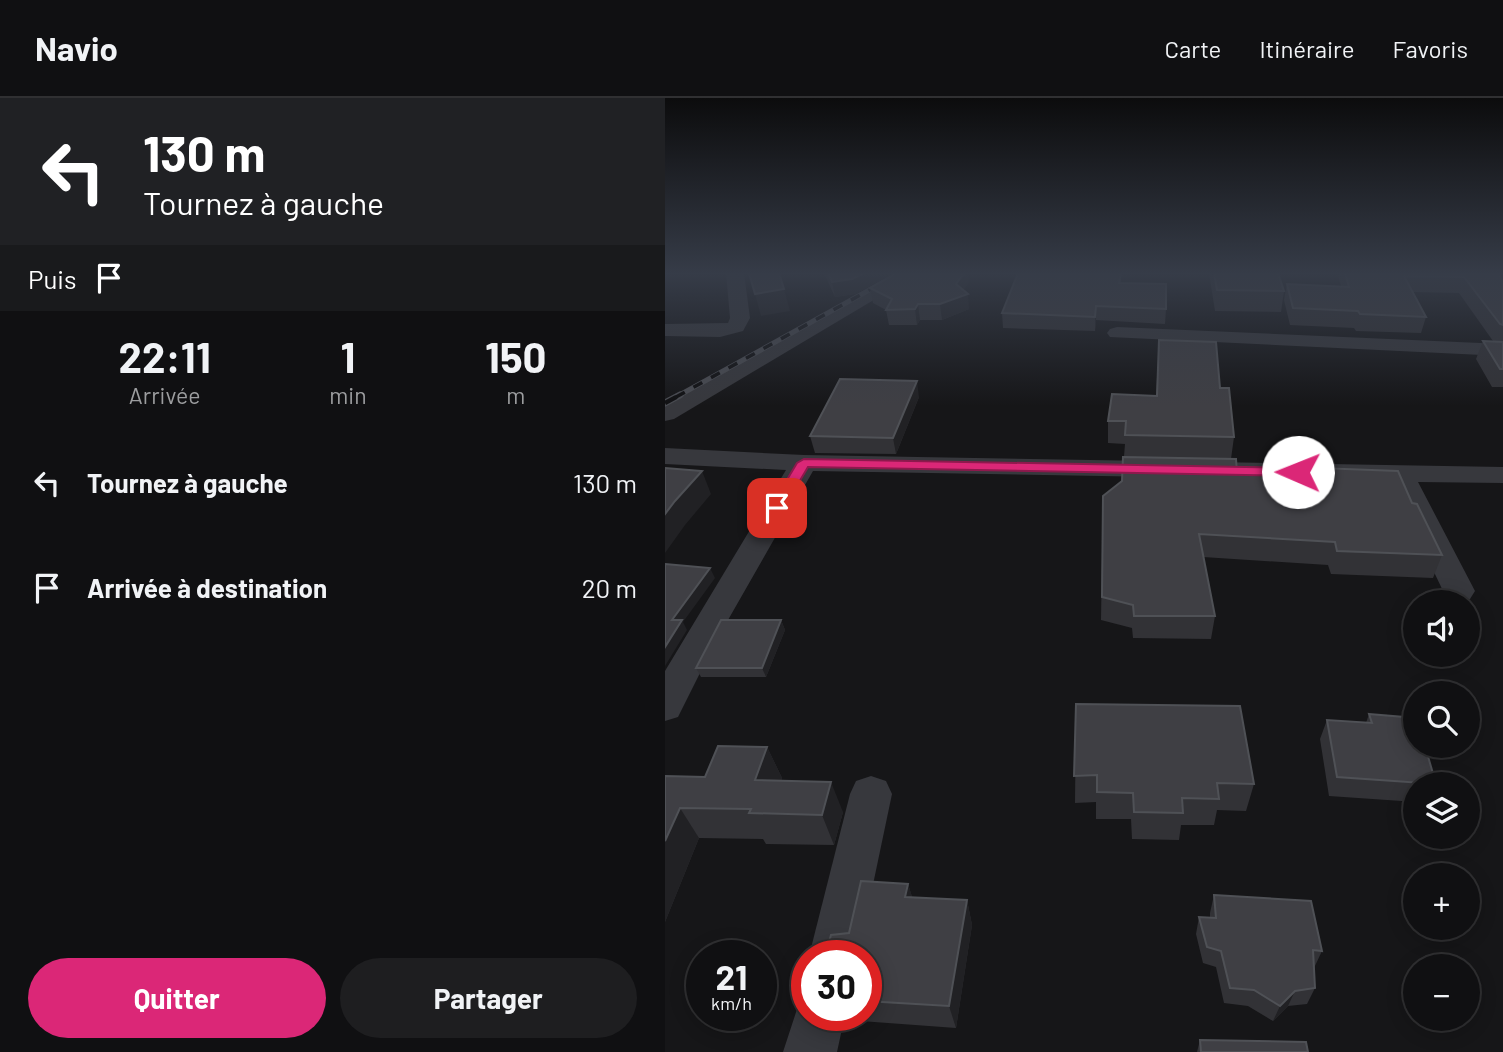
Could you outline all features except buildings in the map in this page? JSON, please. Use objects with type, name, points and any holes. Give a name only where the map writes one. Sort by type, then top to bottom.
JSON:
[{"type":"street","points":[[665,330],[720,331],[736,327],[740,318]]},
{"type":"street","points":[[665,414],[833,318]]},
{"type":"street","points":[[1117,333],[1503,349]]},
{"type":"street","points":[[665,456],[804,463],[1503,475]]},
{"type":"street","points":[[665,706],[699,641],[804,463]]},
{"type":"street","points":[[1401,474],[1459,590]]},
{"type":"street","points":[[837,940],[871,794]]},
{"type":"street","points":[[810,1052],[815,1031]]},
{"type":"railway","points":[[676,397],[820,318]]},
{"type":"railway","points":[[665,403],[680,395]]},
{"type":"route","points":[[777,508],[804,463],[1298,472]]}]
